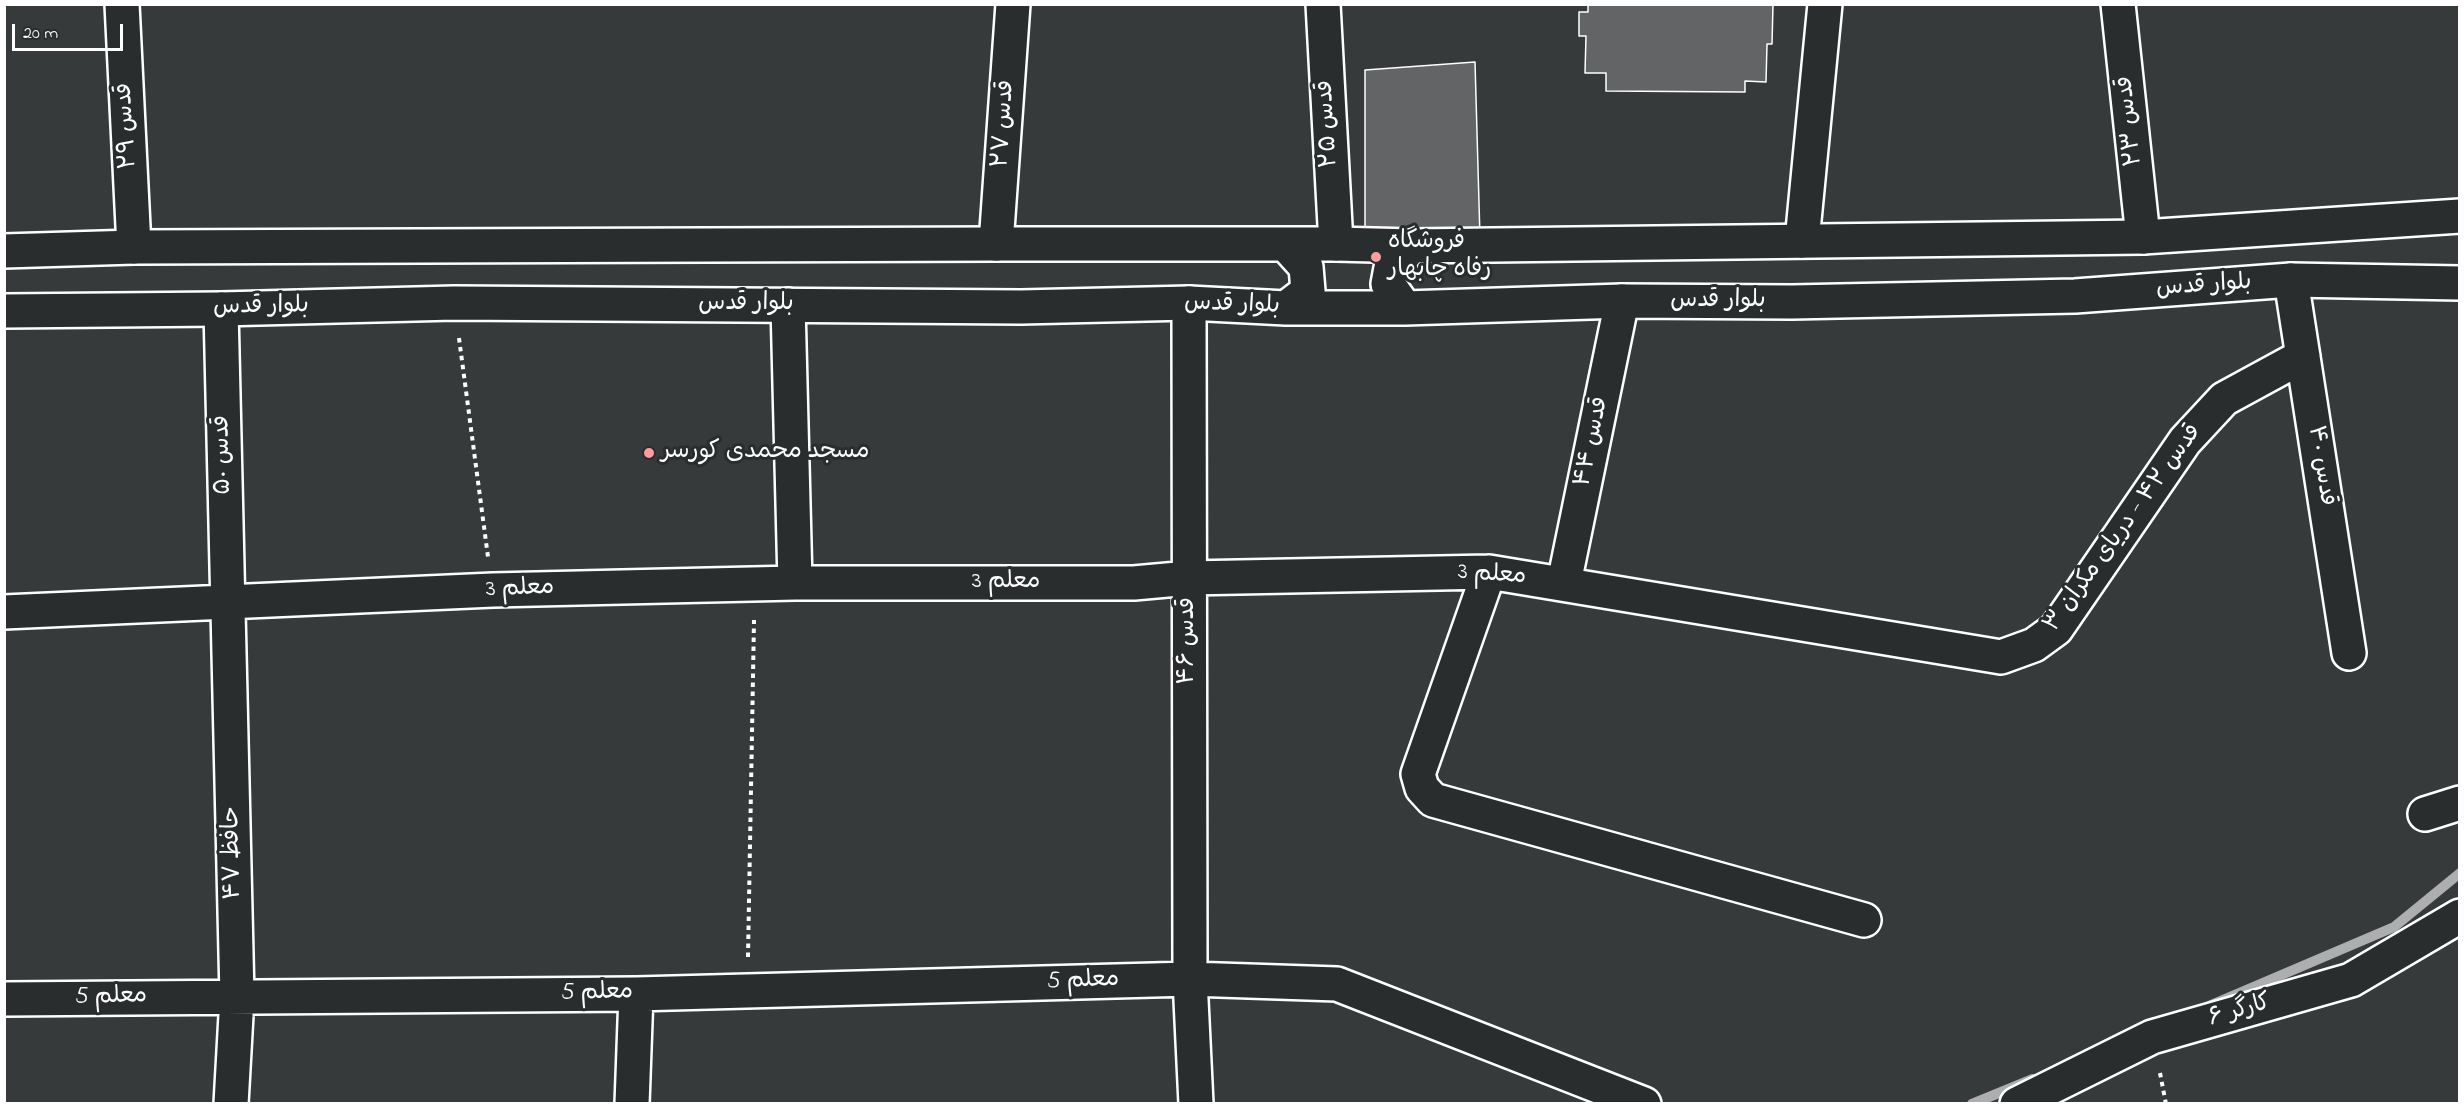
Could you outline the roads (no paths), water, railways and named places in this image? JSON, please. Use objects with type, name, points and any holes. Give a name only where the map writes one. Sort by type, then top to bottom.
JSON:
[{"type":"street","name":"قدس ۲۹","points":[[122,4],[134,247]]},
{"type":"street","name":"قدس ۲۷","points":[[996,244],[1014,4]]},
{"type":"street","name":"قدس ۲۵","points":[[1323,4],[1336,244]]},
{"type":"street","points":[[1802,241],[1825,4]]},
{"type":"street","name":"قدس ۲۳","points":[[2118,4],[2143,237]]},
{"type":"street","points":[[4,251],[134,247],[996,244],[1412,246],[2143,237],[2460,216]]},
{"type":"street","points":[[1286,308],[1308,291],[1306,267],[1287,246]]},
{"type":"street","points":[[1405,308],[1388,284],[1391,268],[1412,246]]},
{"type":"street","name":"بلوار قدس","points":[[4,311],[221,309],[454,303],[1021,307],[1189,303],[1286,308],[1405,308],[1622,301],[1792,302],[2075,296],[2291,280],[2460,283]]},
{"type":"street","name":"قدس ۴۰","points":[[2291,280],[2349,653]]},
{"type":"street","name":"قدس ۴۴","points":[[1564,583],[1622,301]]},
{"type":"street","name":"قدس ۴۶","points":[[1189,303],[1190,979],[1196,1104]]},
{"type":"street","points":[[788,305],[795,583]]},
{"type":"street","name":"قدس ۵۰","points":[[221,309],[227,602]]},
{"type":"street","name":"قدس ۴۲ - دریای مکران ۳","points":[[2001,657],[2034,645],[2056,629],[2185,441],[2224,399],[2303,356]]},
{"type":"street","points":[[1489,572],[1418,774],[1422,788],[1433,800],[1864,920]]},
{"type":"street","name":"معلم 3","points":[[4,612],[493,590],[795,583],[1134,584],[1190,578],[1489,572],[2001,657]]},
{"type":"street","name":"حافظ ۴۷","points":[[227,602],[237,997],[231,1104]]},
{"type":"street","points":[[2425,814],[2460,803]]},
{"type":"street","name":"کارگر ۶","points":[[2017,1104],[2152,1037],[2351,980],[2460,916]]},
{"type":"street","name":"معلم 5","points":[[4,999],[636,994],[1190,979],[1337,984],[1644,1104]]},
{"type":"street","points":[[632,1104],[636,994]]},
{"type":"waterway","points":[[2211,1005],[2394,927],[2460,873]]},
{"type":"waterway","points":[[1972,1104],[2033,1079]]},
{"type":"place","name":"فروشگاه رفاه چابهار","points":[[1376,257]]},
{"type":"place","name":"مسجد محمدی کورسر","points":[[649,453]]}]
